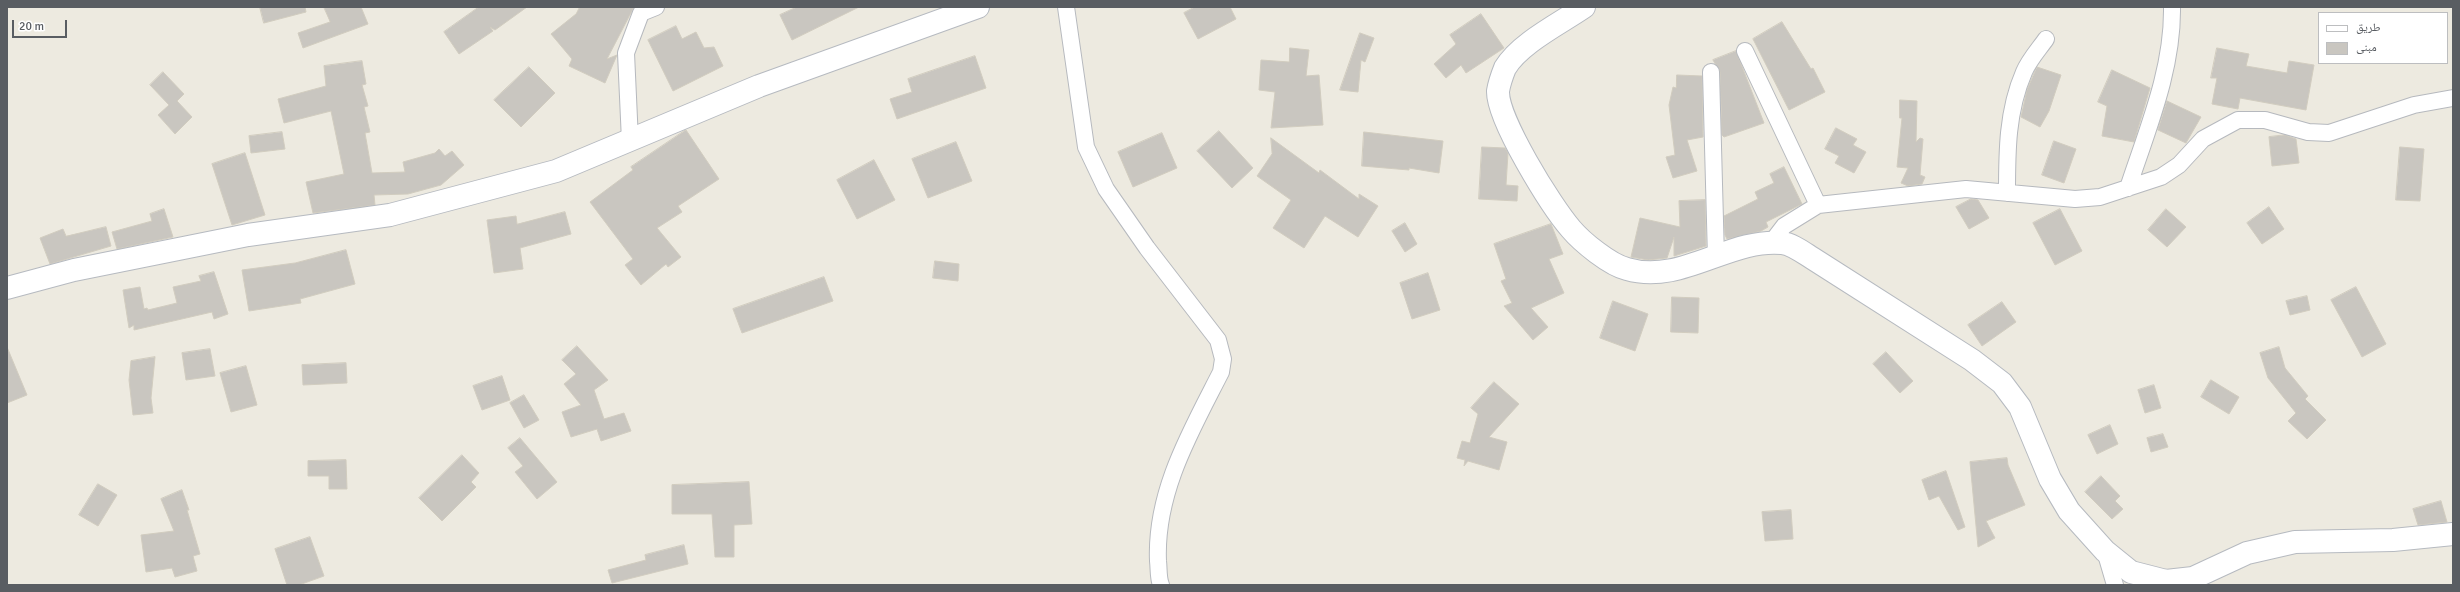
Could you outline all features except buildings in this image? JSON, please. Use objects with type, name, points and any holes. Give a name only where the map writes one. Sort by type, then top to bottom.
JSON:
[{"type":"street","points":[[630,141],[626,53],[642,13],[656,7]]},
{"type":"street","points":[[7,288],[74,270],[248,235],[390,215],[556,171],[759,86],[978,7]]},
{"type":"street","points":[[1066,7],[1086,147],[1106,189],[1218,340],[1223,358],[1221,372],[1175,464],[1162,511],[1158,549],[1161,585]]},
{"type":"street","points":[[1584,7],[1525,46],[1506,68],[1498,91],[1504,117],[1523,156],[1571,229],[1596,251],[1626,269],[1658,273],[1716,258],[1755,243],[1784,243],[1812,258],[1972,360],[2002,383],[2020,407],[2050,479],[2069,511],[2134,585]]},
{"type":"street","points":[[2128,188],[2163,82],[2173,27],[2172,7]]},
{"type":"street","points":[[2007,193],[2007,141],[2014,98],[2024,71],[2046,39]]},
{"type":"street","points":[[1745,50],[1818,205]]},
{"type":"street","points":[[1711,72],[1716,258]]},
{"type":"street","points":[[1771,243],[1784,226],[1818,205],[1966,189],[2075,199],[2100,198],[2162,177],[2179,165],[2203,139],[2238,120],[2265,120],[2308,132],[2329,133],[2414,105],[2453,98]]},
{"type":"street","points":[[2105,551],[2131,572],[2166,581],[2193,578],[2247,553],[2295,542],[2393,540],[2453,534]]},
{"type":"street","points":[[2105,551],[2115,585]]}]
